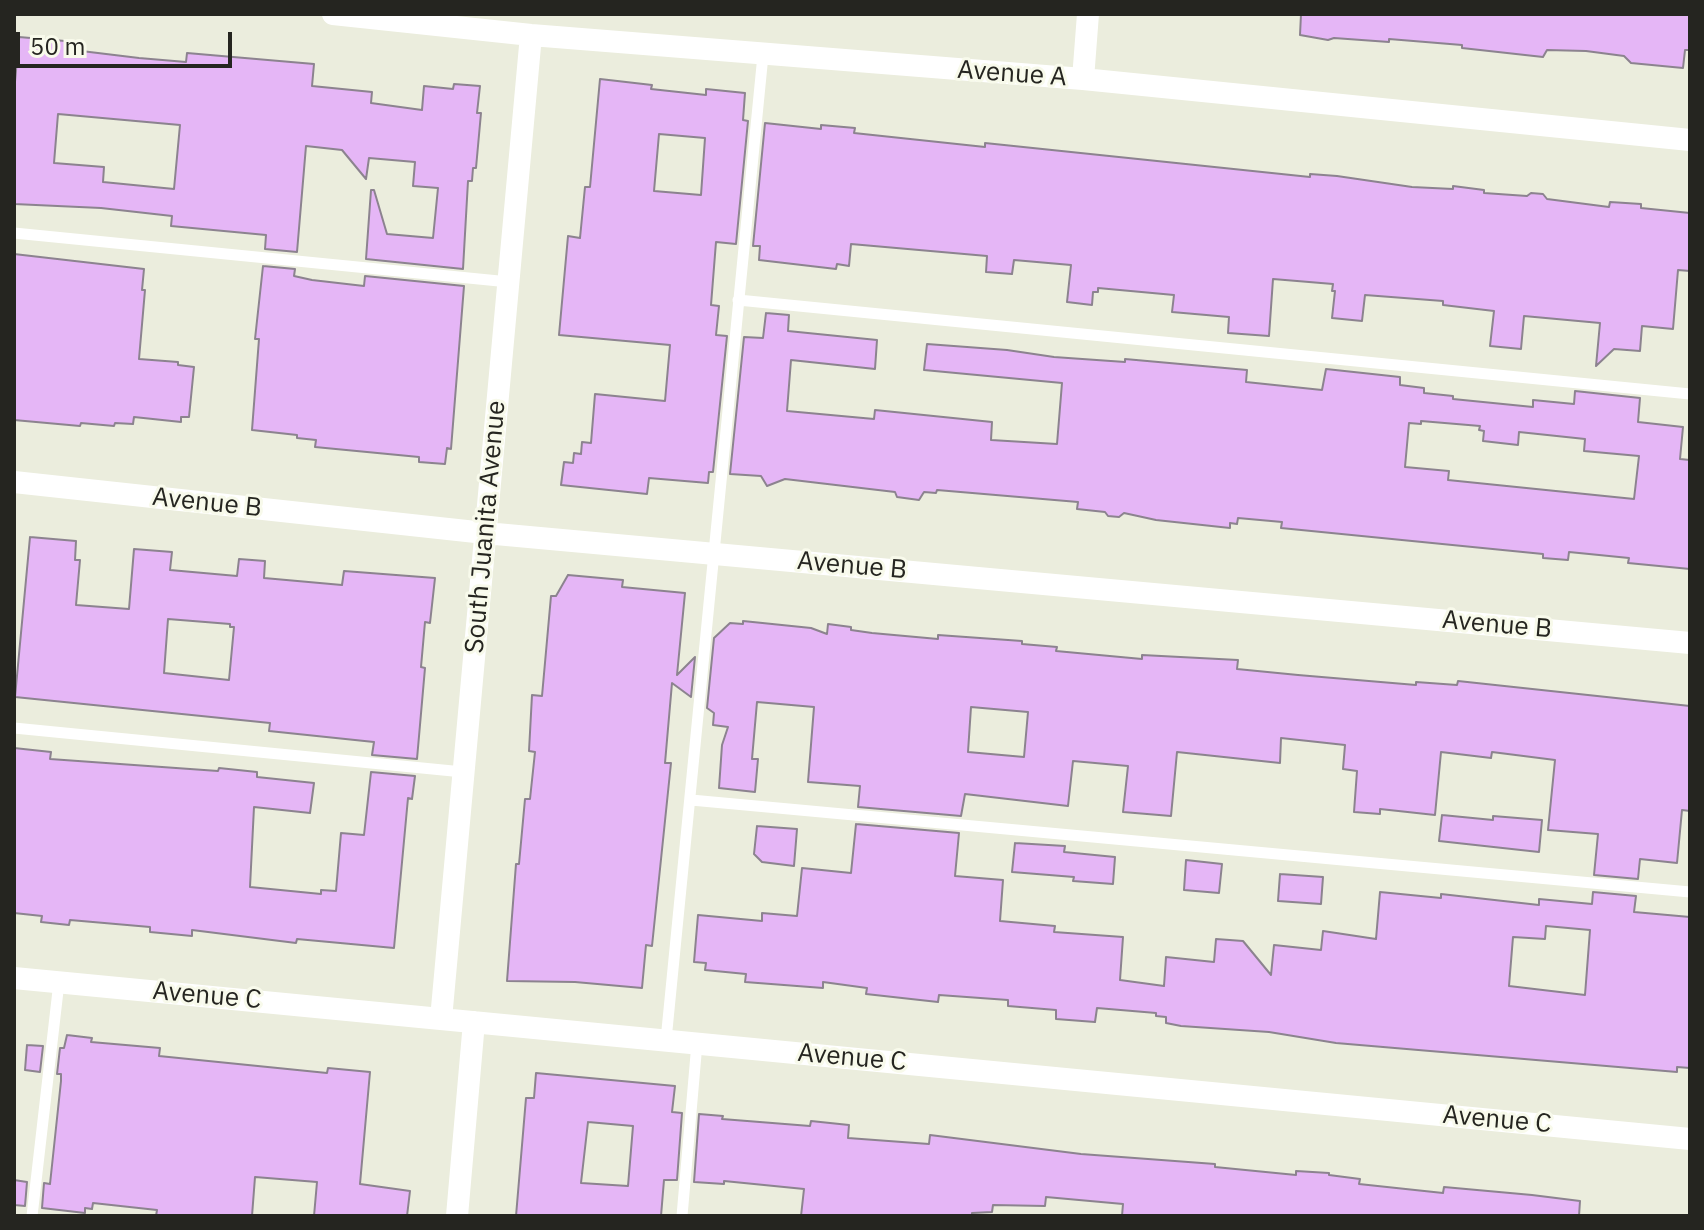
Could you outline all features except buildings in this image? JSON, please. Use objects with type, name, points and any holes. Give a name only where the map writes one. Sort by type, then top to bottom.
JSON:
[{"type":"street","name":"Avenue A","points":[[333,14],[531,35],[1083,79],[1690,140]]},
{"type":"street","points":[[1083,79],[1088,14]]},
{"type":"street","name":"South Juanita Avenue","points":[[441,1019],[531,35]]},
{"type":"street","name":"Avenue B","points":[[14,482],[485,533],[1690,643]]},
{"type":"street","name":"Avenue C","points":[[14,978],[1690,1139]]},
{"type":"street","points":[[457,1216],[474,1022]]},
{"type":"lane","points":[[666,1040],[763,55]]},
{"type":"lane","points":[[14,233],[509,282]]},
{"type":"lane","points":[[738,300],[1690,394]]},
{"type":"lane","points":[[14,728],[463,772]]},
{"type":"lane","points":[[691,800],[1690,892]]},
{"type":"lane","points":[[32,1216],[59,982]]},
{"type":"lane","points":[[682,1216],[697,1043]]}]
